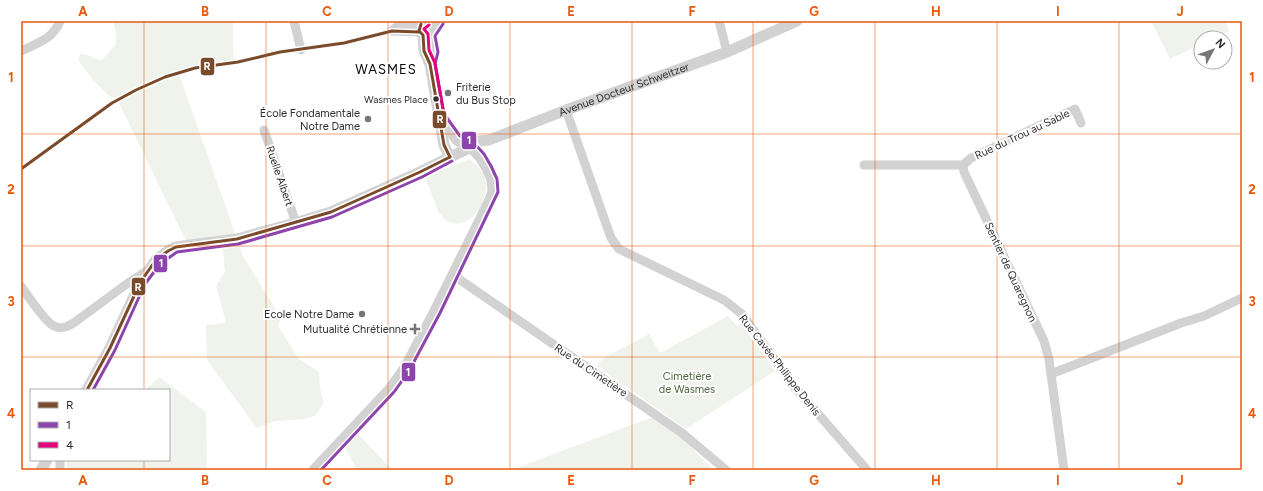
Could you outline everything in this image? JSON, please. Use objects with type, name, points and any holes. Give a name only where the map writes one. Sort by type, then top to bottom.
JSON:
[{"type":"street","points":[[21,51],[49,37],[56,31],[60,21]]},
{"type":"street","points":[[294,21],[301,50]]},
{"type":"street","points":[[719,21],[727,52]]},
{"type":"street","name":"Avenue Docteur Schweitzer","points":[[473,150],[484,148],[488,140],[566,110],[727,52],[797,21]]},
{"type":"street","points":[[427,27],[433,52],[430,64],[444,145],[450,157]]},
{"type":"street","name":"Rue du Trou au Sable","points":[[963,168],[971,158],[1075,109],[1081,123]]},
{"type":"street","name":"Rue Cavée Philippe Denis","points":[[566,110],[610,238],[614,244],[619,249],[724,300],[742,314],[792,384],[867,470]]},
{"type":"street","points":[[314,470],[390,389],[404,368],[418,345],[493,191],[492,180],[487,168],[473,150],[457,140],[439,116]]},
{"type":"street","name":"Ruelle Albert","points":[[264,130],[296,223]]},
{"type":"street","points":[[88,389],[110,348],[141,282],[156,260],[168,251],[176,247],[237,239],[331,212],[450,157],[473,150]]},
{"type":"street","points":[[864,165],[963,168]]},
{"type":"street","name":"Sentier de Quaregnon","points":[[963,168],[1044,341],[1052,374],[1064,470]]},
{"type":"street","points":[[21,286],[48,321],[54,326],[62,328],[76,322],[128,283],[149,270]]},
{"type":"street","name":"Rue du Cimetière","points":[[453,275],[682,433],[726,470]]},
{"type":"street","points":[[1052,374],[1182,323],[1204,316],[1242,298]]},
{"type":"street","points":[[42,470],[46,461]]},
{"type":"green space","points":[[113,21],[233,21],[234,60],[194,66],[178,71],[243,256],[281,318],[278,326],[299,359],[319,372],[320,388],[324,403],[315,416],[304,419],[275,421],[257,428],[207,360],[206,325],[226,323],[216,286],[225,272],[222,242],[192,245],[185,239],[116,97],[112,98],[98,85],[78,59],[81,54],[88,55],[101,61],[116,44],[116,32]]},
{"type":"green space","points":[[1151,21],[1225,21],[1229,30],[1193,30],[1193,48],[1170,59]]},
{"type":"green space","points":[[470,159],[481,170],[485,181],[486,192],[476,213],[468,220],[459,223],[449,222],[438,211],[425,177]]},
{"type":"green space","name":"Cimetière de Wasmes","points":[[728,316],[737,326],[741,324],[775,371],[686,429],[597,366],[602,359],[649,334],[660,353]]},
{"type":"green space","points":[[159,377],[206,412],[207,470],[72,470],[66,467],[66,461],[170,461],[170,389],[146,389]]},
{"type":"green space","name":"Cimetière de Wasmes","points":[[653,417],[690,444],[696,453],[714,470],[511,470]]},
{"type":"green space","points":[[357,433],[392,470],[357,470],[344,446]]},
{"type":"transit line","name":"R","points":[[421,24],[419,31],[423,35],[424,51],[430,64],[444,145],[450,157]]},
{"type":"transit line","name":"1","points":[[321,470],[394,392],[409,371],[440,313],[498,192],[497,179],[484,154],[474,143],[460,136],[444,114],[435,64],[438,52],[435,36],[443,24]]},
{"type":"transit line","name":"4","points":[[429,25],[424,29],[428,34],[429,50],[435,63],[444,115]]},
{"type":"transit line","name":"R","points":[[21,169],[112,103],[165,77],[195,68],[238,62],[280,52],[344,43],[392,31],[419,32]]},
{"type":"transit line","name":"R","points":[[88,389],[110,348],[141,281],[156,260],[168,251],[176,247],[237,239],[331,212],[450,157]]},
{"type":"transit line","name":"1","points":[[94,389],[115,350],[145,284],[160,264],[177,252],[238,244],[332,217],[422,177],[452,161]]},
{"type":"place","name":"Friterie du Bus Stop","points":[[448,93]]},
{"type":"place","name":"Wasmes Place","points":[[436,99]]},
{"type":"place","name":"École Fondamentale Notre Dame","points":[[368,119]]},
{"type":"place","name":"Ecole Notre Dame","points":[[362,314]]},
{"type":"place","name":"Mutualité Chrétienne","points":[[415,329]]},
{"type":"district","name":"WASMES","points":[[386,69]]}]
